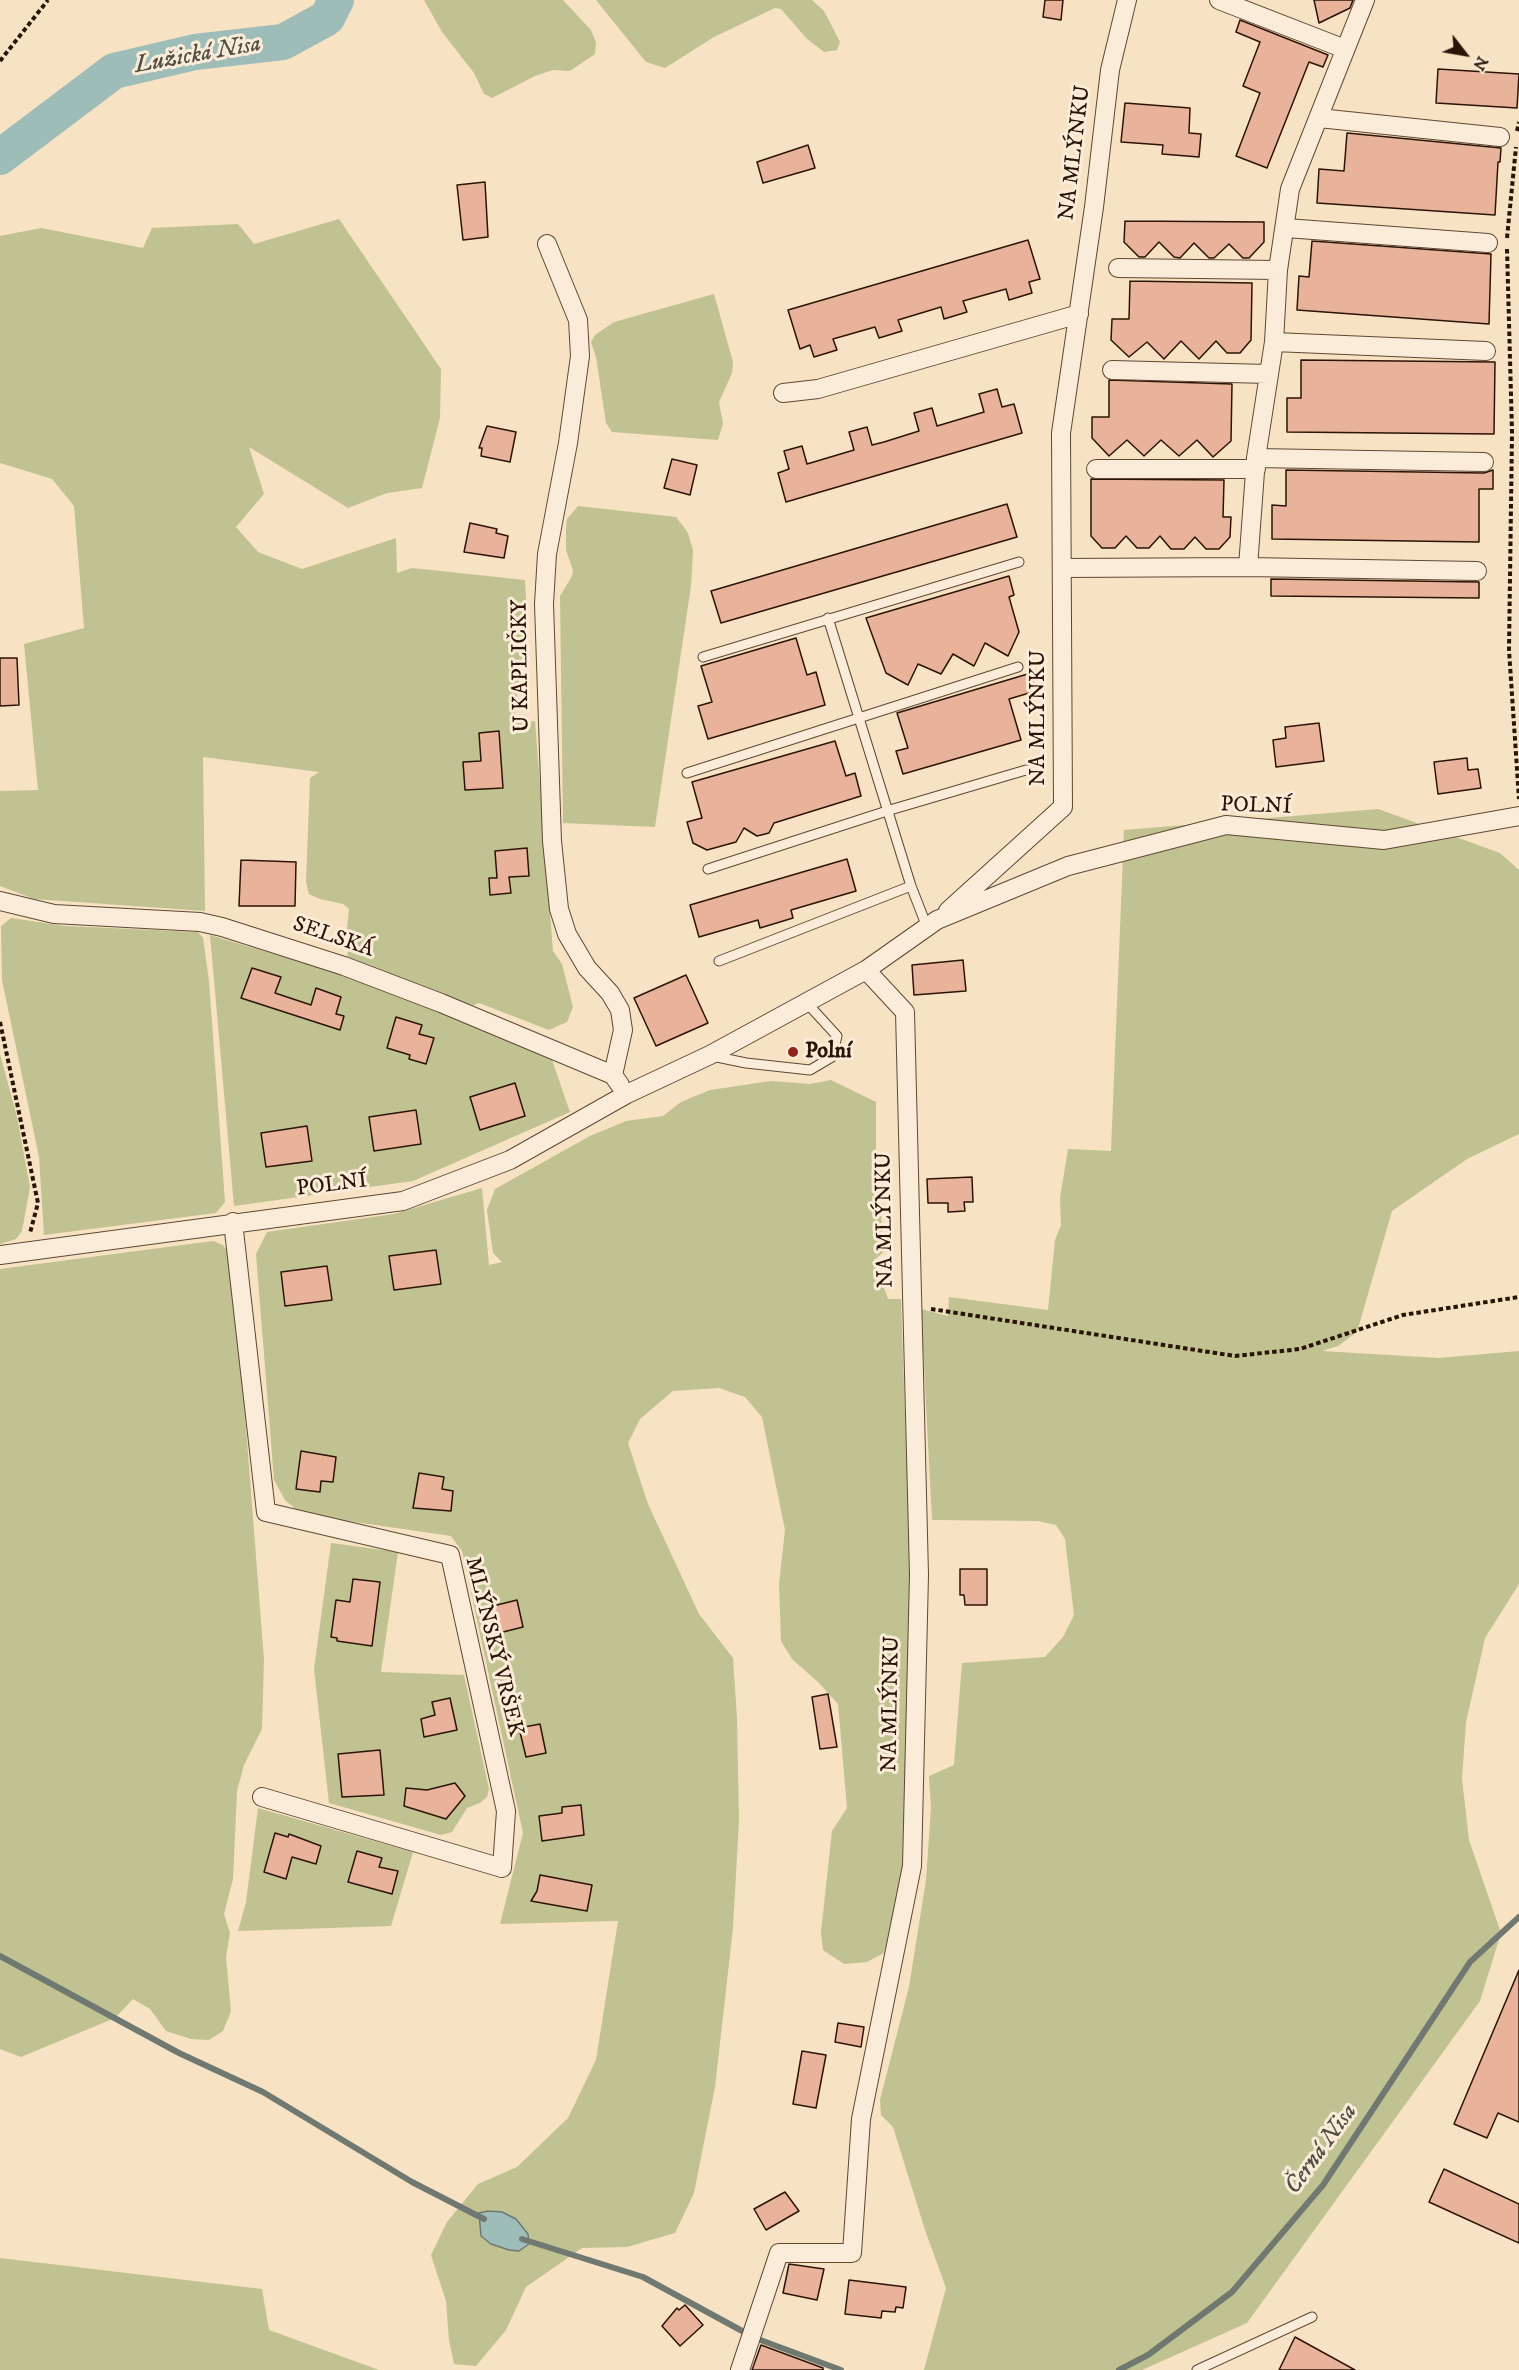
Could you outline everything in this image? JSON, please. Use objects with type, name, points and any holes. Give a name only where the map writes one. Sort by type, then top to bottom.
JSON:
[{"type":"street","name":"NA MLÝNKU","points":[[932,924],[1063,807],[1061,433],[1079,314],[1110,70],[1127,0]]},
{"type":"street","points":[[1219,0],[1345,49]]},
{"type":"street","points":[[1248,567],[1256,464],[1274,342],[1278,270],[1290,189],[1365,0]]},
{"type":"street","points":[[1319,118],[1500,137]]},
{"type":"street","points":[[1286,228],[1488,243]]},
{"type":"street","name":"U KAPLIČKY","points":[[548,244],[578,320],[580,356],[568,443],[547,554],[544,604],[552,841],[559,909],[567,933],[587,968],[610,993],[620,1010],[623,1030],[613,1075]]},
{"type":"street","points":[[1118,268],[1278,270]]},
{"type":"street","points":[[783,393],[818,389],[1079,314]]},
{"type":"street","points":[[1274,342],[1486,351]]},
{"type":"street","points":[[1112,370],[1268,374]]},
{"type":"street","points":[[1096,469],[1256,464],[1484,462]]},
{"type":"street","points":[[1062,568],[1248,567],[1477,571]]},
{"type":"street","name":"POLNÍ","points":[[0,1255],[403,1201],[510,1160],[627,1094],[710,1055],[805,1001],[866,970],[932,924],[1068,866],[1226,825],[1384,840],[1519,816]]},
{"type":"street","name":"SELSKÁ","points":[[0,901],[54,914],[200,922],[222,927],[344,966],[441,1003],[613,1075]]},
{"type":"street","name":"NA MLÝNKU","points":[[740,2370],[779,2253],[852,2253],[861,2119],[912,1866],[919,1575],[905,1012],[866,970]]},
{"type":"street","points":[[613,1075],[627,1094]]},
{"type":"street","name":"MLÝNSKÝ VRŠEK","points":[[233,1222],[266,1512],[450,1555],[506,1811],[502,1868],[262,1797]]},
{"type":"lane","points":[[703,657],[1019,562]]},
{"type":"lane","points":[[828,618],[890,810],[911,886],[932,924]]},
{"type":"lane","name":"NA MLÝNKU","points":[[687,773],[1018,667]]},
{"type":"lane","name":"NA MLÝNKU","points":[[708,869],[890,810],[1026,770]]},
{"type":"lane","points":[[719,961],[911,886]]},
{"type":"lane","points":[[710,1055],[746,1063],[810,1070],[832,1057],[837,1036],[805,1001]]},
{"type":"lane","points":[[1197,2370],[1312,2317]]},
{"type":"path","points":[[0,61],[48,0]]},
{"type":"path","points":[[1519,122],[1507,241],[1512,432],[1509,650],[1519,800]]},
{"type":"path","points":[[0,1022],[38,1203],[25,1251]]},
{"type":"path","points":[[912,1306],[1235,1356],[1299,1349],[1403,1315],[1519,1297]]},
{"type":"green space","points":[[424,0],[563,0],[591,30],[596,42],[595,54],[570,71],[553,70],[535,76],[492,98],[484,94],[474,73],[442,32]]},
{"type":"green space","points":[[596,0],[812,0],[824,11],[840,42],[837,50],[824,52],[807,39],[781,9],[775,8],[714,37],[665,68],[646,62]]},
{"type":"green space","points":[[339,219],[441,369],[440,418],[422,488],[387,493],[348,508],[249,447],[264,494],[236,527],[258,552],[302,569],[396,538],[397,573],[412,568],[525,580],[527,616],[514,723],[535,721],[553,951],[562,964],[573,1007],[567,1022],[549,1030],[479,1003],[472,1006],[347,957],[350,940],[347,928],[349,909],[343,904],[309,894],[306,882],[310,778],[319,772],[203,757],[205,911],[34,899],[0,886],[0,791],[38,790],[24,644],[84,628],[74,506],[52,479],[0,463],[0,236],[41,228],[143,248],[152,228],[238,224],[254,244]]},
{"type":"green space","points":[[714,294],[733,362],[732,373],[719,402],[723,424],[718,440],[612,432],[606,423],[596,357],[591,342],[595,335],[614,322]]},
{"type":"green space","points":[[578,506],[676,517],[688,533],[693,550],[691,586],[655,827],[563,823],[560,596],[573,570],[566,550],[567,519]]},
{"type":"green space","points":[[1378,809],[1500,853],[1519,870],[1519,1134],[1467,1159],[1392,1211],[1357,1332],[1338,1346],[1322,1351],[1439,1358],[1519,1351],[1519,1584],[1485,1638],[1466,1722],[1462,1779],[1469,1840],[1501,1933],[1480,2001],[1247,2323],[1142,2370],[924,2370],[946,2288],[925,2230],[893,2127],[881,2115],[880,2100],[909,1987],[926,1880],[931,1808],[929,1776],[954,1765],[962,1663],[1045,1657],[1063,1637],[1074,1615],[1065,1539],[1056,1525],[1038,1521],[932,1520],[921,1309],[948,1316],[949,1297],[1048,1310],[1055,1240],[1061,1225],[1060,1198],[1068,1149],[1111,1151],[1124,830]]},
{"type":"green space","points":[[11,918],[65,926],[198,932],[203,938],[209,981],[225,1202],[216,1213],[44,1235],[39,1157],[2,980],[1,926]]},
{"type":"green space","points":[[210,935],[330,971],[550,1054],[570,1112],[413,1181],[234,1206]]},
{"type":"green space","points":[[0,1054],[17,1117],[30,1187],[22,1231],[16,1239],[0,1244]]},
{"type":"green space","points":[[831,1080],[876,1102],[876,1174],[885,1251],[874,1260],[888,1299],[901,1299],[911,1586],[906,1865],[884,1953],[867,1962],[844,1964],[823,1950],[821,1932],[832,1831],[847,1808],[838,1704],[792,1659],[781,1641],[779,1584],[785,1530],[762,1417],[745,1397],[719,1388],[673,1391],[640,1419],[628,1443],[648,1504],[699,1614],[733,1658],[737,1718],[739,1821],[733,1928],[715,2087],[694,2193],[675,2233],[627,2247],[582,2248],[526,2287],[506,2330],[476,2366],[454,2364],[449,2340],[446,2301],[431,2255],[447,2222],[478,2184],[517,2167],[568,2118],[596,2060],[618,1921],[500,1924],[523,1833],[462,1551],[451,1536],[313,1516],[297,1510],[285,1500],[274,1480],[256,1254],[267,1232],[394,1214],[482,1188],[489,1265],[502,1262],[493,1253],[487,1210],[495,1189],[590,1136],[626,1121],[663,1116],[681,1102],[710,1090],[771,1081],[810,1084]]},
{"type":"green space","points":[[213,1241],[223,1245],[233,1259],[264,1660],[262,1729],[244,1765],[237,1791],[233,1879],[224,1914],[230,1933],[226,1957],[231,2011],[223,2031],[209,2040],[191,2039],[166,2031],[150,2009],[133,1999],[115,2018],[21,2057],[0,2049],[0,1269]]},
{"type":"green space","points":[[331,1543],[398,1552],[381,1672],[464,1675],[489,1789],[487,1797],[480,1803],[467,1808],[452,1832],[441,1835],[329,1803],[314,1669]]},
{"type":"green space","points":[[258,1808],[413,1852],[391,1926],[238,1931],[246,1902]]},
{"type":"green space","points":[[0,2258],[262,2289],[269,2330],[379,2370],[0,2370]]},
{"type":"water","points":[[502,2212],[516,2219],[528,2234],[529,2244],[519,2251],[509,2250],[491,2244],[481,2236],[479,2213]]},
{"type":"building","points":[[1045,0],[1063,0],[1061,20],[1043,17]]},
{"type":"building","points":[[1314,0],[1353,0],[1350,8],[1319,23]]},
{"type":"building","points":[[1240,20],[1328,55],[1323,67],[1309,62],[1267,168],[1236,156],[1260,93],[1243,86],[1260,42],[1236,32]]},
{"type":"building","points":[[1438,69],[1519,74],[1517,108],[1436,103]]},
{"type":"building","points":[[1125,103],[1190,108],[1189,133],[1201,134],[1199,157],[1162,154],[1163,145],[1121,142]]},
{"type":"building","points":[[1347,133],[1501,148],[1495,215],[1317,203],[1319,169],[1344,171]]},
{"type":"building","points":[[808,145],[815,168],[763,183],[757,162]]},
{"type":"building","points":[[485,182],[488,237],[463,240],[457,185]]},
{"type":"building","points":[[1125,221],[1264,222],[1264,242],[1249,258],[1243,258],[1229,244],[1214,258],[1209,258],[1194,243],[1180,258],[1174,257],[1159,242],[1145,257],[1139,257],[1124,242]]},
{"type":"building","points":[[1028,240],[1040,279],[1029,282],[1032,293],[1009,300],[1006,289],[963,301],[967,312],[944,319],[941,307],[898,320],[902,331],[879,338],[875,327],[833,339],[837,350],[814,357],[810,345],[800,349],[788,310]]},
{"type":"building","points":[[1312,241],[1491,254],[1489,324],[1297,310],[1299,276],[1309,277]]},
{"type":"building","points":[[1130,281],[1252,283],[1251,340],[1240,353],[1227,353],[1216,341],[1199,359],[1181,341],[1164,359],[1147,342],[1129,357],[1111,340],[1112,319],[1129,319]]},
{"type":"building","points":[[1301,360],[1495,362],[1494,434],[1287,432],[1287,398],[1301,398]]},
{"type":"building","points":[[1109,380],[1232,384],[1231,441],[1213,457],[1197,440],[1179,456],[1161,440],[1144,456],[1127,440],[1109,456],[1092,438],[1092,417],[1109,417]]},
{"type":"building","points":[[997,389],[1002,407],[1014,404],[1022,433],[786,502],[778,473],[789,469],[784,451],[802,446],[807,464],[854,450],[849,432],[867,427],[872,445],[884,442],[919,431],[914,413],[932,408],[937,426],[984,412],[979,394]]},
{"type":"building","points":[[487,426],[516,432],[510,462],[481,456],[482,448],[479,448]]},
{"type":"building","points":[[672,459],[697,465],[690,495],[664,488]]},
{"type":"building","points":[[1286,470],[1484,473],[1493,470],[1493,489],[1479,489],[1479,542],[1272,539],[1272,505],[1286,506]]},
{"type":"building","points":[[1091,479],[1224,480],[1223,517],[1231,517],[1230,537],[1219,549],[1206,549],[1195,537],[1184,549],[1171,549],[1160,536],[1149,548],[1137,548],[1126,536],[1115,548],[1102,548],[1091,536]]},
{"type":"building","points":[[1007,504],[1017,537],[721,623],[711,591]]},
{"type":"building","points":[[470,523],[497,529],[496,533],[508,536],[504,558],[464,552]]},
{"type":"building","points":[[1009,576],[1014,595],[1009,597],[1019,632],[1008,656],[985,643],[974,666],[953,654],[941,674],[918,664],[908,685],[886,673],[866,618]]},
{"type":"building","points":[[1271,579],[1479,582],[1479,598],[1271,596]]},
{"type":"building","points":[[796,638],[807,675],[816,672],[825,705],[708,739],[698,706],[712,702],[701,666]]},
{"type":"building","points":[[0,658],[17,658],[19,705],[0,706]]},
{"type":"building","points":[[1031,673],[1036,691],[1009,699],[1021,740],[903,774],[896,751],[908,748],[897,713]]},
{"type":"building","points":[[1319,723],[1324,761],[1276,767],[1273,740],[1286,738],[1285,727]]},
{"type":"building","points":[[499,731],[503,788],[465,790],[463,762],[481,761],[479,733]]},
{"type":"building","points":[[835,741],[846,776],[855,773],[861,796],[774,823],[769,833],[757,836],[744,828],[736,842],[707,850],[693,843],[687,822],[702,818],[692,782]]},
{"type":"building","points":[[1467,758],[1468,770],[1478,769],[1481,788],[1438,794],[1434,762]]},
{"type":"building","points":[[527,848],[529,876],[509,877],[511,893],[490,895],[489,878],[497,878],[495,851]]},
{"type":"building","points":[[847,859],[856,891],[791,910],[793,918],[760,928],[758,920],[699,937],[690,905]]},
{"type":"building","points":[[241,860],[296,862],[295,906],[239,906]]},
{"type":"building","points":[[963,960],[966,991],[914,995],[912,965]]},
{"type":"building","points":[[252,968],[281,977],[275,993],[311,1005],[316,988],[341,997],[336,1014],[344,1016],[340,1030],[241,998]]},
{"type":"building","points":[[686,975],[708,1023],[656,1046],[634,998]]},
{"type":"building","points":[[396,1017],[422,1025],[419,1034],[434,1038],[426,1064],[409,1059],[410,1055],[387,1048]]},
{"type":"building","points":[[515,1083],[525,1116],[480,1130],[470,1097]]},
{"type":"building","points":[[416,1110],[421,1144],[374,1151],[369,1117]]},
{"type":"building","points":[[307,1126],[312,1161],[266,1167],[261,1133]]},
{"type":"building","points":[[972,1177],[973,1202],[964,1202],[965,1211],[948,1212],[948,1203],[928,1203],[927,1179]]},
{"type":"building","points":[[436,1250],[441,1284],[394,1290],[389,1256]]},
{"type":"building","points":[[327,1266],[332,1300],[285,1306],[281,1272]]},
{"type":"building","points":[[301,1451],[336,1457],[333,1482],[321,1481],[320,1492],[296,1489]]},
{"type":"building","points":[[419,1473],[444,1477],[442,1489],[453,1491],[451,1511],[413,1508]]},
{"type":"building","points":[[960,1569],[987,1569],[987,1605],[965,1605],[964,1595],[960,1595]]},
{"type":"building","points":[[353,1579],[380,1582],[372,1646],[337,1641],[337,1638],[331,1637],[336,1600],[350,1602]]},
{"type":"building","points":[[517,1600],[523,1627],[499,1633],[493,1606]]},
{"type":"building","points":[[828,1694],[837,1747],[820,1749],[812,1697]]},
{"type":"building","points":[[450,1698],[457,1730],[424,1737],[421,1719],[435,1715],[432,1702]]},
{"type":"building","points":[[540,1724],[546,1753],[526,1757],[519,1728]]},
{"type":"building","points":[[380,1750],[384,1795],[342,1797],[338,1754]]},
{"type":"building","points":[[455,1783],[465,1796],[446,1819],[404,1806],[406,1788],[427,1790]]},
{"type":"building","points":[[581,1805],[584,1835],[542,1841],[539,1816],[562,1813],[562,1807]]},
{"type":"building","points":[[275,1833],[288,1837],[289,1834],[321,1846],[316,1864],[292,1857],[286,1879],[264,1872]]},
{"type":"building","points":[[357,1851],[382,1858],[379,1867],[398,1871],[392,1894],[348,1882]]},
{"type":"building","points":[[540,1875],[592,1885],[587,1911],[531,1901],[537,1891]]},
{"type":"building","points":[[1519,1970],[1519,2122],[1498,2113],[1487,2138],[1454,2124]]},
{"type":"building","points":[[838,2023],[864,2027],[861,2047],[835,2042]]},
{"type":"building","points":[[802,2051],[826,2055],[816,2108],[793,2104]]},
{"type":"building","points":[[1444,2169],[1519,2204],[1519,2243],[1429,2202]]},
{"type":"building","points":[[785,2192],[799,2211],[766,2230],[754,2209]]},
{"type":"building","points":[[789,2264],[824,2269],[817,2300],[783,2293]]},
{"type":"building","points":[[849,2280],[906,2287],[903,2308],[896,2307],[895,2312],[882,2311],[881,2318],[845,2314]]},
{"type":"building","points":[[685,2305],[703,2325],[680,2346],[662,2326],[677,2308],[679,2310]]},
{"type":"building","points":[[1295,2337],[1355,2370],[1279,2370]]},
{"type":"building","points":[[761,2345],[823,2368],[823,2370],[752,2370]]},
{"type":"waterway","name":"Lužická Nisa","points":[[0,157],[114,71],[195,52],[283,42],[327,18],[336,0]]},
{"type":"waterway","name":"Černá Nisa","points":[[1119,2370],[1148,2355],[1232,2292],[1323,2185],[1470,1962],[1519,1917]]},
{"type":"waterway","points":[[0,1956],[179,2053],[263,2092],[412,2182],[484,2219]]},
{"type":"waterway","points":[[522,2239],[643,2277],[755,2338],[841,2370]]},
{"type":"place","name":"Polní","points":[[793,1052]]}]
